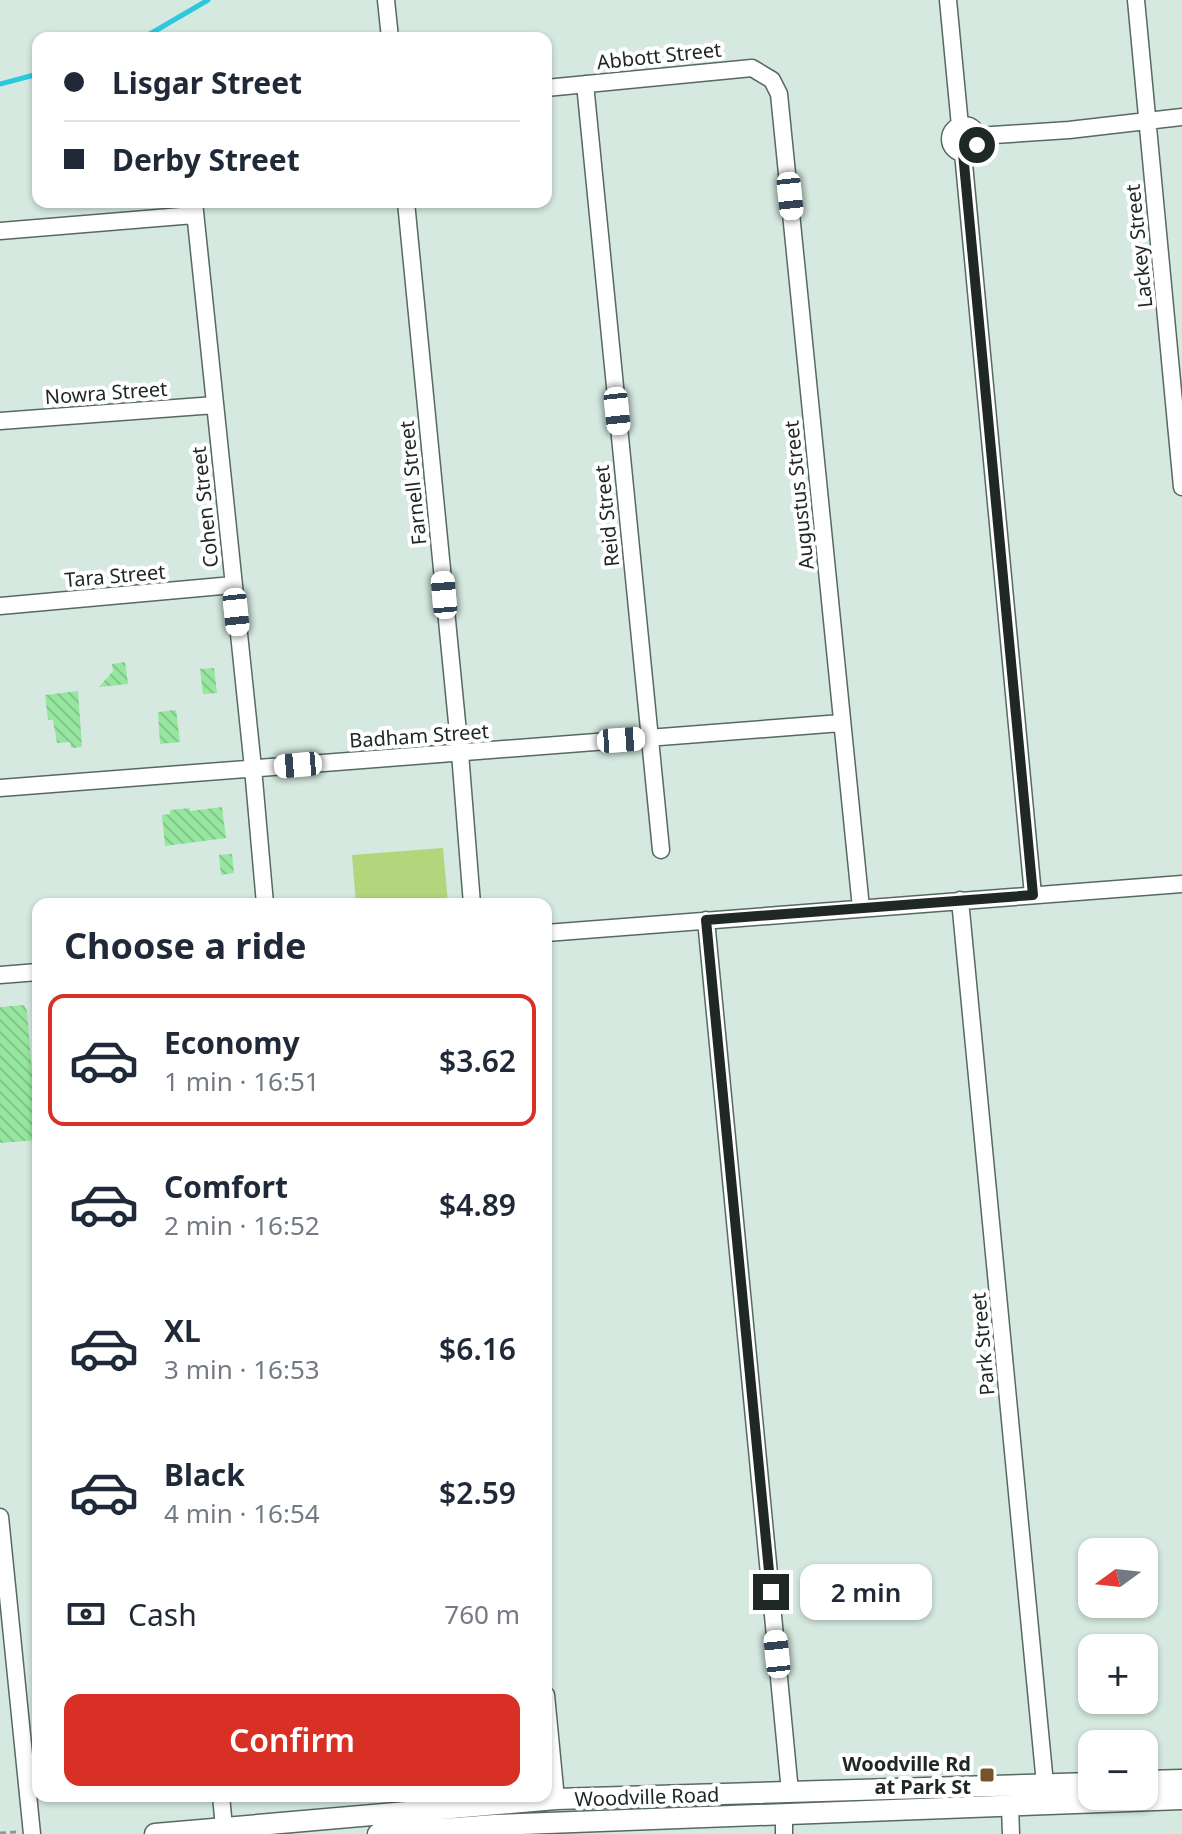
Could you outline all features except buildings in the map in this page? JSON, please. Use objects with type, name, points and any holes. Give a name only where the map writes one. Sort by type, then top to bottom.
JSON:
[{"type":"main road","points":[[1158,1781],[1182,1780]]},
{"type":"main road","name":"Woodville Road","points":[[552,1799],[1078,1783]]},
{"type":"main road","name":"Woodville Road","points":[[378,1834],[495,1825],[784,1824],[1010,1806],[1182,1799]]},
{"type":"main road","name":"Woodville Road","points":[[155,1834],[461,1802]]},
{"type":"street","points":[[386,0],[389,32]]},
{"type":"street","points":[[948,0],[960,126]]},
{"type":"street","name":"Lackey Street","points":[[1136,0],[1182,487]]},
{"type":"street","name":"Abbott Street","points":[[552,87],[746,68],[759,70],[772,80]]},
{"type":"street","name":"Augustus Street","points":[[772,80],[781,103],[861,908]]},
{"type":"street","name":"Reid Street","points":[[585,84],[661,850]]},
{"type":"street","points":[[978,136],[1069,130],[1182,117]]},
{"type":"street","points":[[960,126],[969,126],[978,136],[975,148],[963,153],[955,149],[951,141],[953,132],[960,126]]},
{"type":"street","points":[[963,153],[1033,895]]},
{"type":"street","points":[[0,231],[194,208]]},
{"type":"street","name":"Cohen Street","points":[[194,208],[264,898]]},
{"type":"street","name":"Farnell Street","points":[[407,208],[472,898]]},
{"type":"street","name":"Nowra Street","points":[[0,421],[215,405]]},
{"type":"street","name":"Tara Street","points":[[0,606],[233,585]]},
{"type":"street","name":"Badham Street","points":[[0,788],[841,723]]},
{"type":"street","points":[[552,933],[1182,884]]},
{"type":"street","name":"Park Street","points":[[960,900],[1045,1784]]},
{"type":"street","points":[[706,920],[790,1792]]},
{"type":"street","points":[[0,975],[32,972]]},
{"type":"street","points":[[0,1517],[32,1834]]},
{"type":"street","points":[[552,1757],[556,1799]]},
{"type":"street","points":[[222,1802],[224,1827]]},
{"type":"street","points":[[1010,1806],[1011,1834]]},
{"type":"green space","points":[[443,848],[447,898],[356,898],[352,855]]},
{"type":"waterway","points":[[153,32],[208,0]]},
{"type":"waterway","points":[[0,84],[32,76]]},
{"type":"place","name":"Woodville Rd at Park St","points":[[987,1775]]},
{"type":"route","points":[[771,1592],[706,920],[1033,895],[963,153],[968,153],[977,145]]}]
